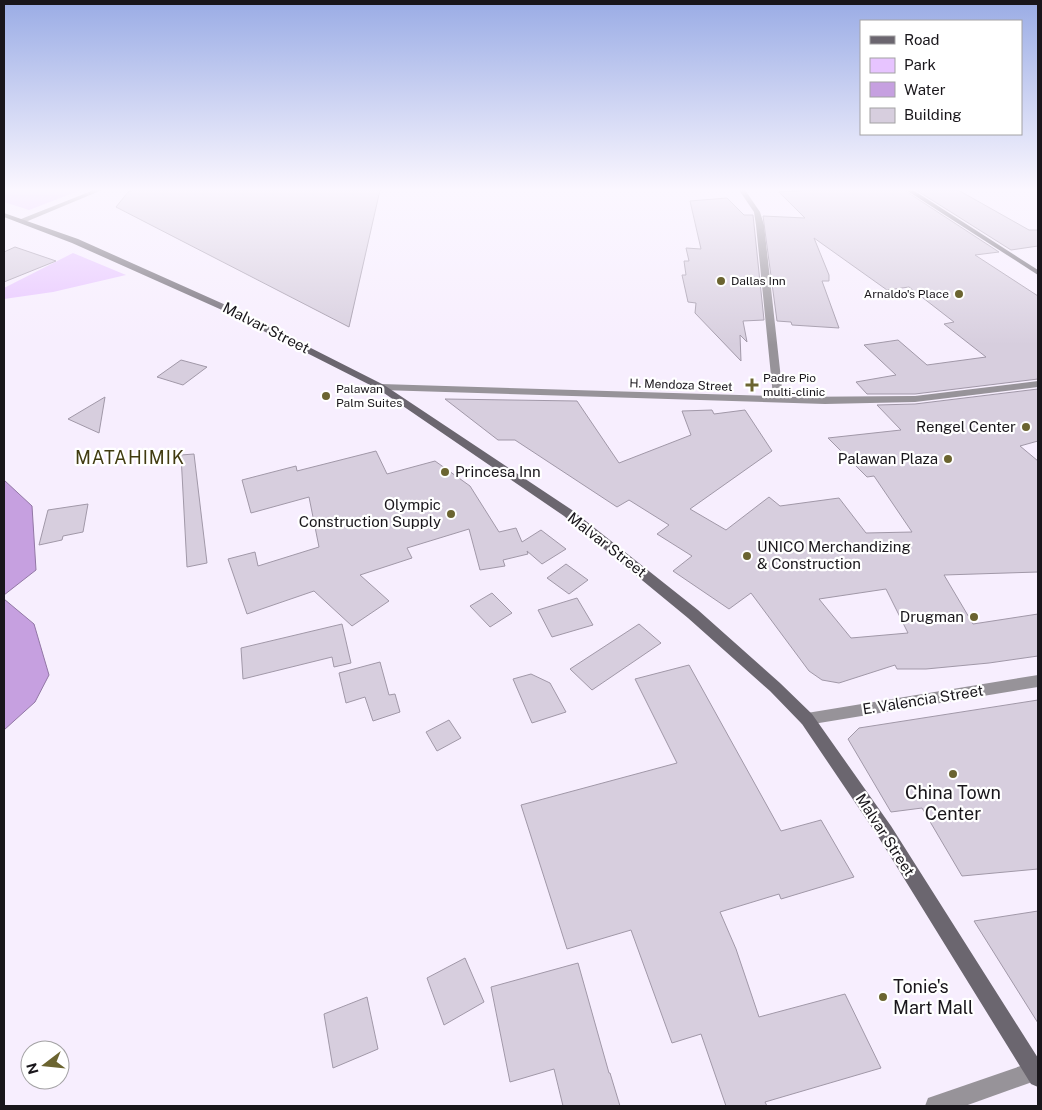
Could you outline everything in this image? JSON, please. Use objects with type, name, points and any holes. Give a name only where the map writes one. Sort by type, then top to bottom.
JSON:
[{"type":"main road","name":"Malvar Street","points":[[77,242],[225,308],[381,387],[568,514],[710,628],[807,719],[885,832],[1036,1074]]},
{"type":"main road","points":[[990,242],[1038,273]]},
{"type":"street","points":[[762,242],[778,401]]},
{"type":"street","name":"H. Mendoza Street","points":[[381,387],[778,401],[915,398],[1038,384]]},
{"type":"street","name":"E. Valencia Street","points":[[807,719],[1038,682]]},
{"type":"street","points":[[936,1106],[1036,1074]]},
{"type":"green space","points":[[73,253],[126,275],[53,292],[4,299],[4,288]]},
{"type":"water","points":[[4,480],[32,506],[36,570],[4,595]]},
{"type":"water","points":[[4,599],[34,624],[49,675],[35,702],[4,730]]},
{"type":"building","points":[[184,242],[368,242],[349,327]]},
{"type":"building","points":[[699,242],[756,242],[764,320],[743,321],[747,342],[740,335],[741,361],[695,313],[696,303],[688,302],[682,275],[686,275],[684,261],[689,261],[686,248],[701,249]]},
{"type":"building","points":[[766,242],[816,242],[829,275],[829,281],[822,281],[839,328],[792,325],[791,322],[777,321]]},
{"type":"building","points":[[819,242],[983,242],[999,252],[975,255],[1038,296],[1038,379],[915,394],[867,394],[856,382],[896,375],[864,345],[898,340],[927,365],[986,357],[944,324],[954,322],[909,287],[887,290]]},
{"type":"building","points":[[998,242],[1038,242],[1038,246],[1011,250]]},
{"type":"building","points":[[15,247],[56,261],[4,282],[4,252]]},
{"type":"building","points":[[181,360],[207,367],[183,385],[157,377]]},
{"type":"building","points":[[1038,389],[1038,441],[1020,446],[1038,461],[1038,572],[944,575],[973,624],[1038,614],[1038,656],[926,669],[897,669],[895,665],[839,683],[822,680],[809,671],[751,593],[729,609],[673,571],[692,556],[657,534],[669,525],[629,500],[617,507],[515,440],[498,440],[445,399],[577,401],[619,463],[691,435],[682,411],[712,410],[714,414],[745,410],[772,451],[690,509],[726,530],[769,497],[780,506],[839,498],[866,533],[912,532],[874,476],[867,477],[828,438],[901,430],[877,405],[915,404]],"holes":[[[886,589],[908,633],[851,638],[819,599]]]},
{"type":"building","points":[[105,397],[99,433],[68,419]]},
{"type":"building","points":[[376,451],[387,474],[435,461],[470,486],[499,532],[516,528],[522,542],[541,530],[566,549],[542,564],[527,551],[528,554],[503,560],[505,566],[480,570],[469,529],[407,548],[412,558],[360,575],[389,601],[352,626],[314,591],[247,614],[228,559],[255,552],[258,566],[319,547],[309,497],[251,513],[242,480],[296,466],[297,471]]},
{"type":"building","points":[[194,454],[207,563],[187,567],[181,455]]},
{"type":"building","points":[[88,504],[83,532],[63,536],[62,540],[39,545],[48,510]]},
{"type":"building","points":[[566,564],[588,580],[569,594],[547,578]]},
{"type":"building","points":[[492,593],[512,613],[490,627],[470,606]]},
{"type":"building","points":[[577,598],[593,625],[552,637],[538,610]]},
{"type":"building","points":[[342,624],[351,663],[334,667],[332,657],[243,679],[241,648]]},
{"type":"building","points":[[639,624],[661,643],[592,690],[570,669]]},
{"type":"building","points":[[380,662],[389,695],[395,694],[400,712],[373,721],[365,697],[346,703],[339,673]]},
{"type":"building","points":[[689,665],[781,831],[821,820],[854,877],[781,899],[779,894],[720,912],[736,949],[759,1017],[845,994],[881,1068],[765,1102],[767,1106],[726,1106],[701,1034],[672,1043],[631,930],[567,949],[521,805],[677,763],[635,679]]},
{"type":"building","points":[[531,674],[550,683],[566,712],[532,723],[513,679]]},
{"type":"building","name":"China Town Center","points":[[1038,700],[1038,869],[962,876],[922,808],[891,812],[848,739],[859,728]]},
{"type":"building","points":[[449,720],[461,738],[437,751],[426,732]]},
{"type":"building","points":[[1038,911],[1038,1023],[974,921]]},
{"type":"building","points":[[465,958],[484,1002],[444,1025],[427,978]]},
{"type":"building","points":[[578,963],[620,1106],[563,1106],[554,1069],[510,1082],[491,987]]},
{"type":"building","points":[[367,997],[378,1049],[333,1068],[324,1014]]},
{"type":"place","name":"Dallas Inn","points":[[721,281]]},
{"type":"place","name":"Arnaldo's Place","points":[[959,294]]},
{"type":"place","name":"Padre Pio multi-clinic","points":[[752,385]]},
{"type":"place","name":"Palawan Palm Suites","points":[[326,396]]},
{"type":"place","name":"Rengel Center","points":[[1026,427]]},
{"type":"place","name":"Palawan Plaza","points":[[948,459]]},
{"type":"place","name":"Princesa Inn","points":[[445,472]]},
{"type":"place","name":"Olympic Construction Supply","points":[[451,514]]},
{"type":"place","name":"UNICO Merchandizing & Construction","points":[[747,556]]},
{"type":"place","name":"Drugman","points":[[974,617]]},
{"type":"place","name":"China Town Center","points":[[953,774]]},
{"type":"place","name":"Tonie's Mart Mall","points":[[883,997]]},
{"type":"district","name":"MATAHIMIK","points":[[130,458]]}]
